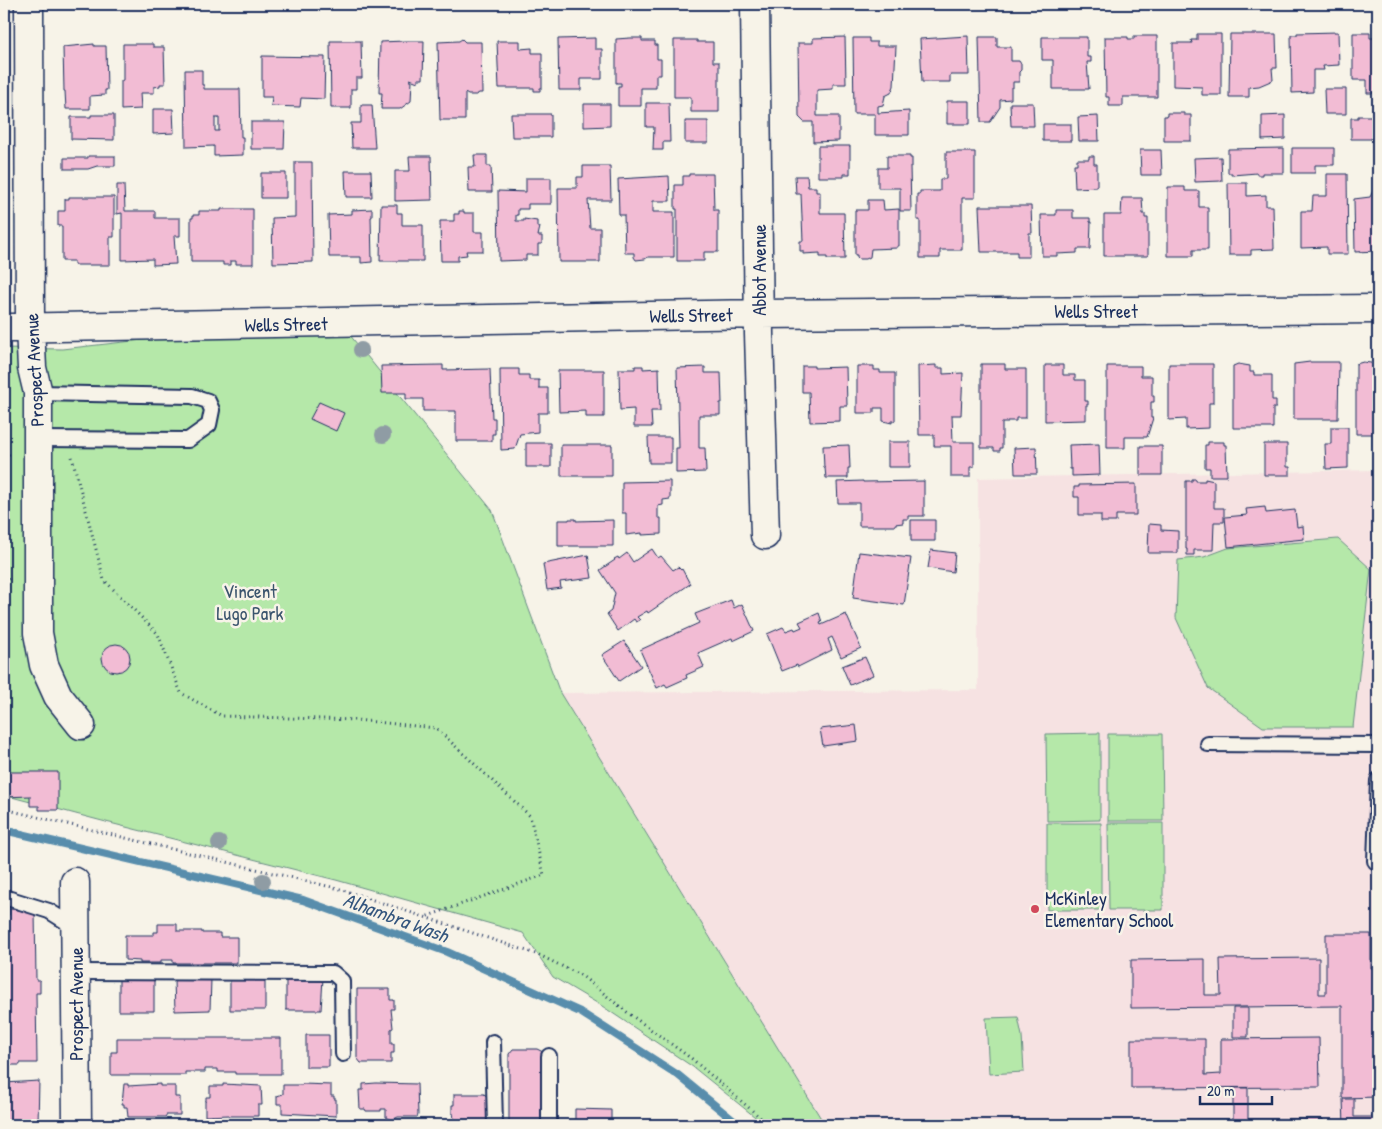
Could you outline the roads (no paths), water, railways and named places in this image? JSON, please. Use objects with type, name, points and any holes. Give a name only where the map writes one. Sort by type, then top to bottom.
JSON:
[{"type":"street","name":"Prospect Avenue","points":[[29,4],[17,328],[32,368],[38,393],[38,633],[44,665],[58,696],[81,725]]},
{"type":"street","name":"Abbot Avenue","points":[[755,4],[759,314],[765,535]]},
{"type":"street","name":"Wells Street","points":[[17,328],[759,314],[1378,309]]},
{"type":"street","name":"Prospect Avenue","points":[[76,882],[78,1125]]},
{"type":"lane","points":[[38,393],[192,396],[208,401],[212,410],[209,425],[188,440],[38,447]]},
{"type":"lane","points":[[1208,744],[1378,745]]},
{"type":"lane","points":[[1378,780],[1375,861],[1378,864]]},
{"type":"lane","points":[[4,898],[49,911],[76,928]]},
{"type":"lane","points":[[76,972],[333,973],[342,981],[343,1054]]},
{"type":"lane","points":[[493,1042],[495,1125]]},
{"type":"lane","points":[[549,1056],[550,1125]]},
{"type":"waterway","name":"Alhambra Wash","points":[[4,830],[303,900],[447,952],[580,1012],[678,1075],[739,1125]]},
{"type":"place","name":"McKinley Elementary School","points":[[1035,909]]},
{"type":"park label","name":"Vincent Lugo Park","points":[[250,602]]}]
